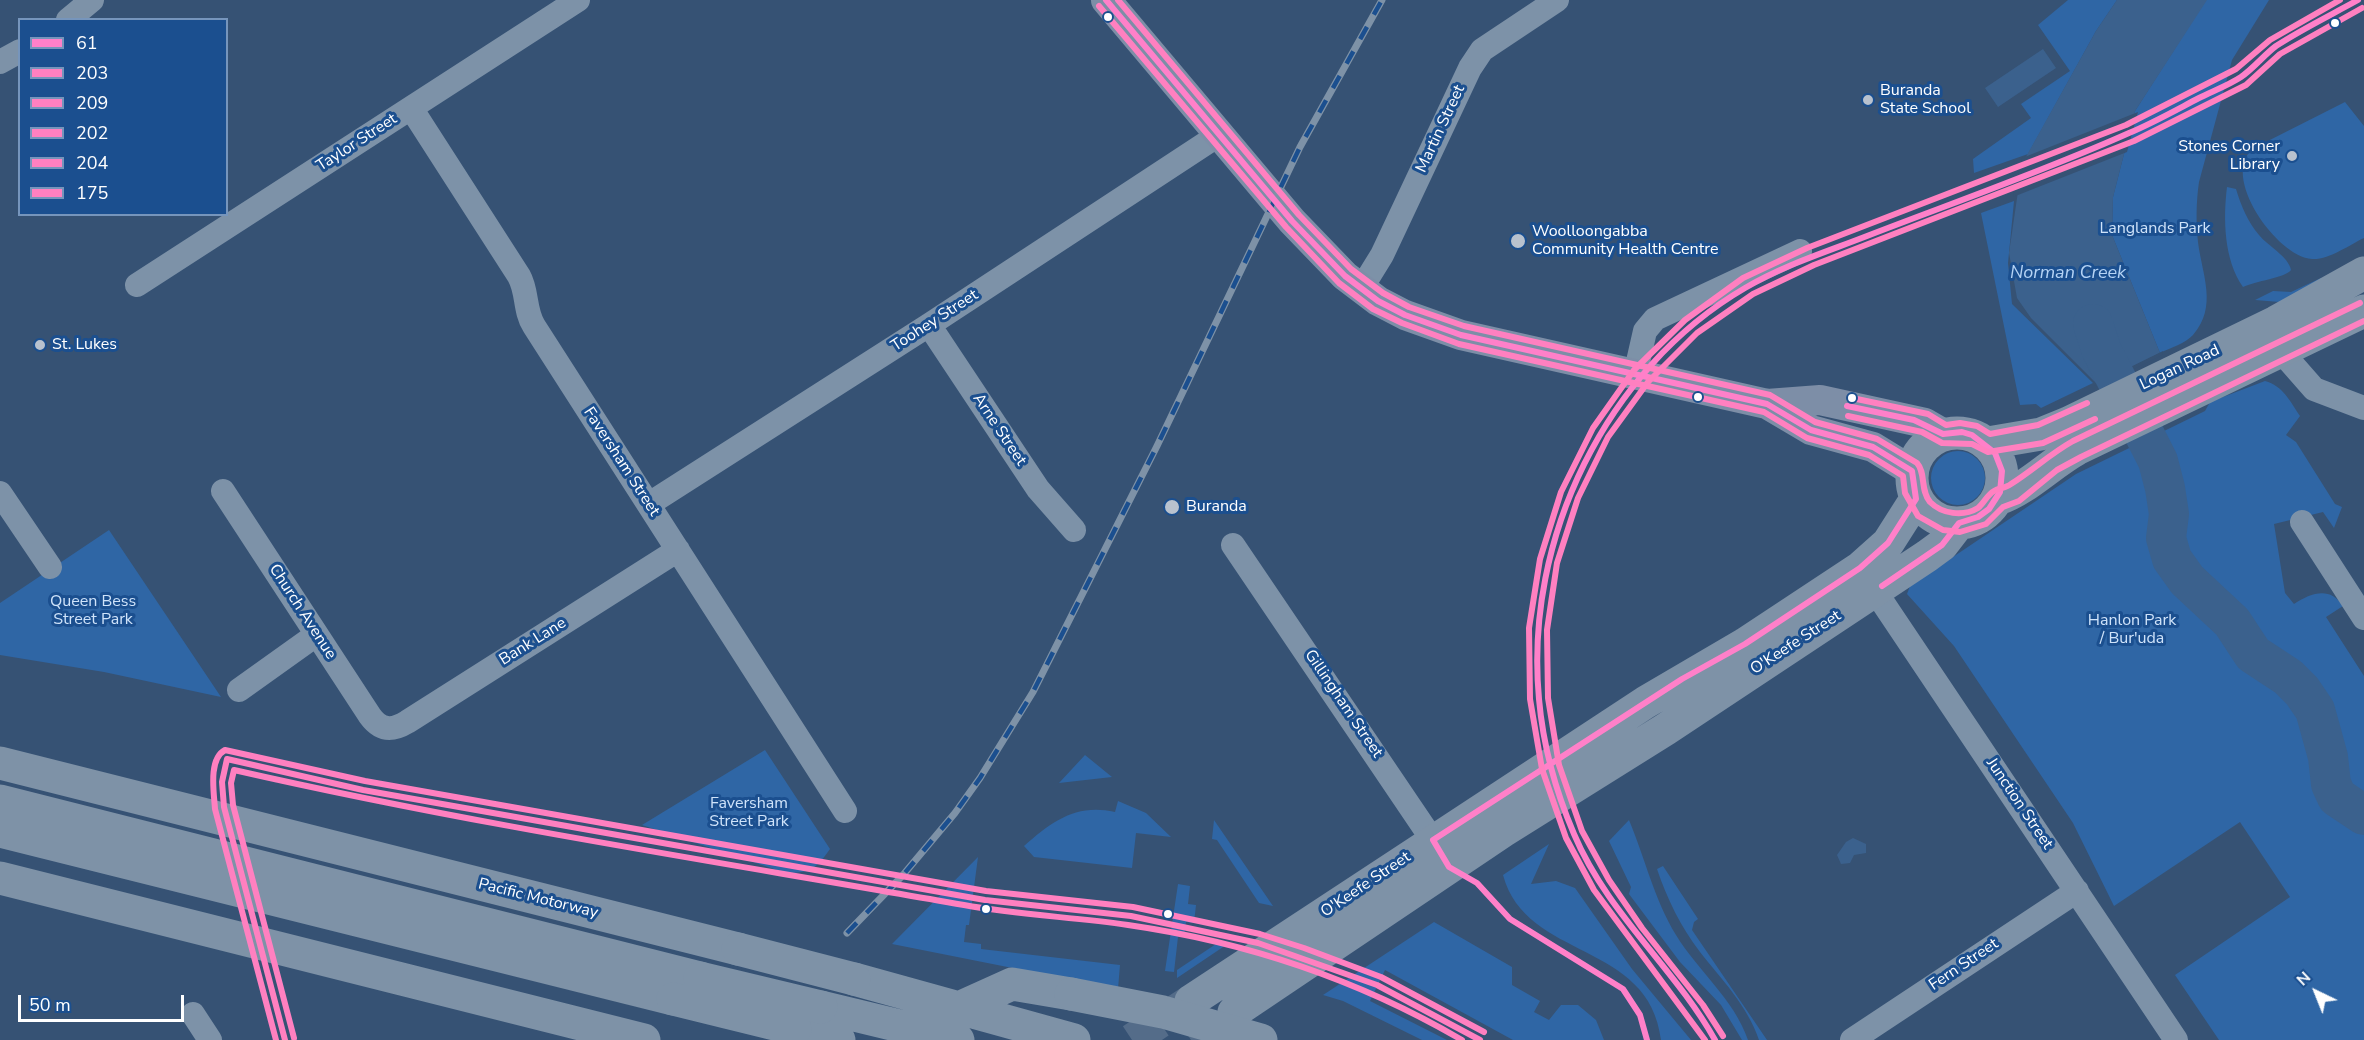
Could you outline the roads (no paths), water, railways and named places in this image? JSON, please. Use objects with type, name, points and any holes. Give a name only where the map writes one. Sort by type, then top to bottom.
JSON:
[{"type":"highway","name":"Logan Road","points":[[2271,340],[2364,273]]},
{"type":"highway","name":"Logan Road","points":[[1998,498],[2014,494],[2060,442],[2271,340],[2364,311]]},
{"type":"highway","points":[[1959,432],[1975,435],[1988,443],[1996,453],[2003,475],[1998,498],[1982,516],[1959,523],[1934,517],[1914,485],[1922,448],[1944,434],[1959,432]]},
{"type":"highway","name":"Logan Road","points":[[1988,443],[2060,442]]},
{"type":"highway","name":"O'Keefe Street","points":[[1867,579],[1888,543],[1914,485]]},
{"type":"highway","name":"O'Keefe Street","points":[[1191,1001],[1441,853],[1666,729],[1867,579],[1942,545],[1959,523]]},
{"type":"highway","name":"Pacific Motorway","points":[[0,763],[738,949],[961,1007],[1074,1040]]},
{"type":"highway","points":[[0,801],[700,978],[958,1040]]},
{"type":"highway","points":[[0,831],[839,1040]]},
{"type":"highway","name":"O'Keefe Street","points":[[1234,1011],[1441,853]]},
{"type":"highway","points":[[0,878],[635,1038]]},
{"type":"highway","points":[[961,1007],[1012,984],[1163,1012],[1261,1040]]},
{"type":"main road","points":[[1106,0],[1292,221],[1332,263],[1361,289],[1405,315],[1461,335],[1635,375],[1767,404],[1820,400],[1925,423],[1944,434]]},
{"type":"main road","points":[[1767,404],[1811,430],[1873,447],[1914,485]]},
{"type":"street","points":[[70,18],[92,0]]},
{"type":"street","name":"Taylor Street","points":[[137,285],[578,0]]},
{"type":"street","name":"Martin Street","points":[[1361,289],[1382,255],[1470,68],[1482,50],[1557,0]]},
{"type":"street","points":[[0,62],[18,52]]},
{"type":"street","name":"Faversham Street","points":[[411,108],[519,276],[524,286],[526,311],[534,326],[845,811]]},
{"type":"street","name":"Toohey Street","points":[[649,504],[929,325],[1220,134]]},
{"type":"street","points":[[1635,375],[1645,331],[1657,317],[1800,250]]},
{"type":"street","name":"Arne Street","points":[[929,325],[1044,497],[1074,530]]},
{"type":"street","points":[[2271,340],[2314,389],[2364,408]]},
{"type":"street","name":"Church Avenue","points":[[223,492],[373,720],[385,729]]},
{"type":"street","points":[[0,493],[50,567]]},
{"type":"street","points":[[2302,522],[2364,618]]},
{"type":"street","name":"Gillingham Street","points":[[1233,545],[1441,853]]},
{"type":"street","name":"Bank Lane","points":[[385,729],[407,722],[678,550]]},
{"type":"street","name":"Junction Street","points":[[1867,579],[2176,1040]]},
{"type":"street","points":[[239,690],[316,634]]},
{"type":"street","name":"Fern Street","points":[[1852,1040],[2077,891]]},
{"type":"street","points":[[193,1014],[210,1040]]},
{"type":"water","name":"Norman Creek","points":[[2117,0],[2207,0],[2135,111],[2113,197],[2112,235],[2160,353],[2097,384],[2031,318],[2017,298],[2009,253],[2022,164],[2096,31]]},
{"type":"water","points":[[2043,49],[2056,68],[1998,107],[1985,88]]},
{"type":"water","points":[[1853,838],[1866,844],[1866,853],[1854,855],[1850,863],[1841,864],[1837,855],[1846,842]]},
{"type":"waterway","name":"Norman Creek","points":[[2093,324],[2101,349],[2158,461],[2169,514],[2166,538],[2172,559],[2187,580],[2232,622],[2253,654],[2288,677],[2302,691],[2315,710],[2328,757],[2331,784],[2337,797],[2364,815]]},
{"type":"tunnel","points":[[1132,1040],[1191,1001]]},
{"type":"tunnel","points":[[1191,1040],[1232,1013]]},
{"type":"railway","points":[[847,933],[903,875],[955,813],[980,778],[1033,692],[1157,446],[1300,147],[1382,0]]},
{"type":"place","name":"Buranda State School","points":[[1868,100]]},
{"type":"place","name":"Stones Corner Library","points":[[2292,156]]},
{"type":"place","name":"Woolloongabba Community Health Centre","points":[[1518,241]]},
{"type":"place","name":"St. Lukes","points":[[40,345]]},
{"type":"place","name":"Buranda","points":[[1172,507]]},
{"type":"park label","name":"Langlands Park","points":[[2155,229]]},
{"type":"park label","name":"Queen Bess Street Park","points":[[93,611]]},
{"type":"park label","name":"Hanlon Park / Bur'uda","points":[[2132,630]]},
{"type":"park label","name":"Faversham Street Park","points":[[749,813]]}]
